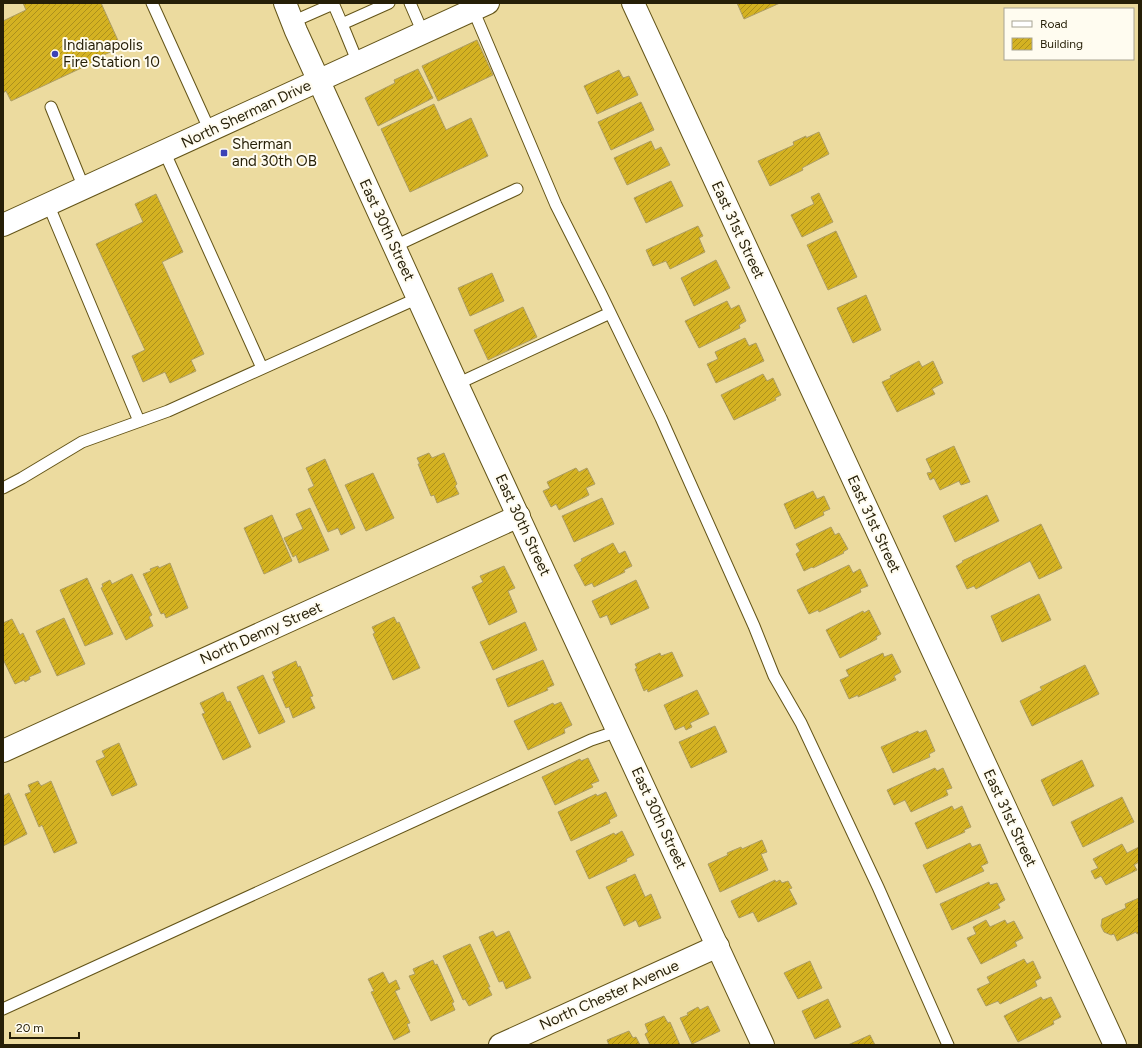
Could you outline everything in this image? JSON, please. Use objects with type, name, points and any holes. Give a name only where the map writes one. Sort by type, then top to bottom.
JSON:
[{"type":"street","name":"East 31st Street","points":[[633,3],[1115,1045]]},
{"type":"street","name":"North Sherman Drive","points":[[3,225],[423,33],[477,5]]},
{"type":"street","name":"East 30th Street","points":[[289,12],[457,384],[763,1045]]},
{"type":"street","name":"North Denny Street","points":[[3,751],[519,516]]},
{"type":"street","name":"North Chester Avenue","points":[[500,1045],[718,946]]},
{"type":"lane","points":[[152,3],[210,130]]},
{"type":"lane","points":[[289,12],[333,3],[358,63]]},
{"type":"lane","points":[[342,24],[389,3]]},
{"type":"lane","points":[[410,3],[423,33]]},
{"type":"lane","points":[[477,5],[556,205],[661,418],[754,626],[774,676],[804,730],[878,887],[948,1045]]},
{"type":"lane","points":[[51,107],[84,188]]},
{"type":"lane","points":[[164,151],[262,368]]},
{"type":"lane","points":[[395,246],[517,189]]},
{"type":"lane","points":[[48,204],[139,421]]},
{"type":"lane","points":[[3,488],[82,442],[168,411],[418,298]]},
{"type":"lane","points":[[457,384],[610,313]]},
{"type":"lane","points":[[3,1009],[591,740],[618,731]]},
{"type":"building","name":"Indianapolis Fire Station 10","points":[[23,3],[101,3],[121,47],[91,61],[92,63],[11,101],[6,91],[3,93],[3,21],[26,10]]},
{"type":"building","points":[[737,3],[780,3],[744,19]]},
{"type":"building","points":[[477,40],[493,75],[438,101],[422,66]]},
{"type":"building","points":[[418,69],[433,98],[378,126],[365,98],[395,83],[394,80]]},
{"type":"building","points":[[619,70],[623,78],[629,76],[638,95],[597,114],[584,86]]},
{"type":"building","points":[[641,102],[654,130],[611,150],[598,122]]},
{"type":"building","points":[[434,104],[446,130],[471,118],[488,156],[410,192],[381,129]]},
{"type":"building","points":[[819,132],[829,154],[802,168],[803,170],[770,186],[758,161],[794,145],[793,142]]},
{"type":"building","points":[[651,141],[655,150],[661,147],[670,165],[627,185],[614,158]]},
{"type":"building","points":[[671,181],[683,206],[646,223],[634,198]]},
{"type":"building","points":[[819,193],[833,222],[802,237],[791,215],[814,204],[811,197]]},
{"type":"building","points":[[156,194],[183,252],[162,262],[204,354],[191,360],[196,371],[170,383],[165,372],[143,382],[132,356],[145,350],[96,244],[143,222],[135,204]]},
{"type":"building","points":[[698,226],[703,236],[699,238],[705,252],[670,269],[666,261],[653,266],[646,250]]},
{"type":"building","points":[[836,231],[857,277],[828,290],[807,245]]},
{"type":"building","points":[[716,260],[730,288],[694,306],[681,278]]},
{"type":"building","points":[[492,273],[504,301],[470,316],[458,288]]},
{"type":"building","points":[[866,295],[881,330],[853,343],[837,308]]},
{"type":"building","points":[[727,301],[731,309],[739,305],[746,321],[739,325],[740,328],[699,348],[685,321]]},
{"type":"building","points":[[523,307],[537,337],[488,360],[474,330]]},
{"type":"building","points":[[745,338],[749,346],[756,343],[764,361],[716,383],[707,364],[718,359],[715,352]]},
{"type":"building","points":[[919,361],[922,367],[933,361],[943,383],[932,389],[935,394],[897,412],[882,382],[891,378],[890,376]]},
{"type":"building","points":[[763,374],[767,381],[773,378],[781,395],[775,398],[776,400],[734,420],[721,395]]},
{"type":"building","points":[[954,446],[970,482],[961,485],[959,481],[940,490],[934,478],[930,480],[927,473],[932,472],[926,459]]},
{"type":"building","points":[[429,453],[432,458],[444,453],[457,484],[455,486],[459,494],[437,503],[434,495],[431,496],[417,458]]},
{"type":"building","points":[[325,459],[355,528],[341,535],[338,528],[328,532],[308,489],[314,486],[306,468]]},
{"type":"building","points":[[576,468],[579,472],[587,468],[595,484],[586,488],[589,495],[559,510],[556,504],[551,507],[543,491],[550,488],[547,482]]},
{"type":"building","points":[[373,473],[394,518],[366,531],[345,485]]},
{"type":"building","points":[[813,491],[817,499],[824,496],[830,509],[823,512],[824,515],[795,529],[784,504]]},
{"type":"building","points":[[987,495],[999,521],[955,542],[943,516]]},
{"type":"building","points":[[602,498],[614,524],[574,542],[562,516]]},
{"type":"building","points":[[310,508],[329,550],[299,563],[296,555],[293,557],[284,538],[303,529],[296,514]]},
{"type":"building","points":[[272,515],[292,561],[264,574],[244,528]]},
{"type":"building","points":[[1041,524],[1062,568],[1039,579],[1030,561],[976,589],[974,586],[967,589],[956,566],[963,562],[962,561]]},
{"type":"building","points":[[831,527],[835,535],[839,533],[848,549],[843,552],[844,553],[804,571],[796,554],[800,551],[796,544]]},
{"type":"building","points":[[613,543],[619,554],[625,551],[632,566],[624,570],[625,572],[594,587],[592,583],[585,586],[574,565],[582,561],[581,559]]},
{"type":"building","points":[[170,563],[188,608],[166,618],[164,613],[161,614],[143,574],[151,571],[150,569],[158,566],[159,568]]},
{"type":"building","points":[[849,565],[853,573],[860,569],[868,586],[860,589],[861,592],[819,612],[818,610],[809,614],[797,590]]},
{"type":"building","points":[[504,566],[515,588],[508,591],[517,612],[489,625],[472,587],[483,582],[480,576]]},
{"type":"building","points":[[132,574],[152,615],[149,617],[153,626],[126,640],[101,588],[103,587],[102,584],[110,580],[112,584]]},
{"type":"building","points":[[87,578],[113,634],[85,646],[60,590]]},
{"type":"building","points":[[636,580],[649,608],[611,625],[607,615],[600,618],[592,601]]},
{"type":"building","points":[[1039,594],[1051,620],[1002,642],[991,616]]},
{"type":"building","points":[[869,610],[881,634],[876,637],[877,639],[840,658],[826,630],[863,611],[864,613]]},
{"type":"building","points":[[394,617],[397,623],[399,622],[420,668],[393,680],[373,634],[375,633],[372,627]]},
{"type":"building","points":[[64,618],[85,664],[57,676],[36,631]]},
{"type":"building","points":[[12,619],[20,635],[23,633],[41,672],[29,677],[30,679],[25,682],[24,680],[15,684],[3,659],[3,623]]},
{"type":"building","points":[[525,622],[537,650],[493,670],[480,642]]},
{"type":"building","points":[[672,652],[683,676],[648,692],[647,689],[644,691],[635,669],[637,668],[635,664],[660,653],[661,656]]},
{"type":"building","points":[[883,653],[884,657],[892,654],[901,672],[894,676],[896,680],[858,697],[858,695],[849,699],[840,680],[849,676],[846,670]]},
{"type":"building","points":[[543,660],[554,685],[547,688],[548,690],[508,707],[496,679]]},
{"type":"building","points":[[296,661],[298,667],[300,666],[313,696],[310,697],[315,708],[293,718],[289,707],[286,708],[273,679],[275,678],[272,672]]},
{"type":"building","points":[[1085,665],[1099,694],[1032,726],[1020,701],[1042,690],[1040,687]]},
{"type":"building","points":[[263,675],[285,722],[259,734],[237,687]]},
{"type":"building","points":[[697,690],[709,714],[690,723],[692,727],[686,730],[684,726],[675,730],[664,705]]},
{"type":"building","points":[[223,692],[227,702],[230,701],[251,747],[223,760],[202,714],[205,713],[200,703]]},
{"type":"building","points":[[561,702],[572,725],[564,729],[565,733],[528,750],[514,721],[553,703],[554,705]]},
{"type":"building","points":[[715,726],[727,752],[691,768],[679,742]]},
{"type":"building","points":[[926,730],[935,751],[929,754],[930,757],[893,773],[881,747],[918,731],[919,733]]},
{"type":"building","points":[[119,743],[137,785],[112,796],[96,761],[105,757],[102,751]]},
{"type":"building","points":[[588,758],[599,781],[591,784],[593,787],[555,805],[542,777],[580,759],[581,761]]},
{"type":"building","points":[[1082,760],[1094,786],[1053,806],[1041,780]]},
{"type":"building","points":[[935,768],[937,771],[943,768],[952,788],[946,790],[948,795],[911,812],[905,800],[894,805],[887,790]]},
{"type":"building","points":[[38,781],[41,786],[51,781],[77,843],[54,853],[42,825],[39,827],[25,794],[31,792],[28,785]]},
{"type":"building","points":[[606,792],[617,816],[609,820],[610,823],[571,841],[558,812],[596,794],[597,796]]},
{"type":"building","points":[[9,793],[27,834],[3,846],[3,796]]},
{"type":"building","points":[[1122,797],[1134,822],[1083,847],[1071,822]]},
{"type":"building","points":[[952,806],[954,810],[962,806],[971,827],[964,830],[965,832],[927,849],[915,823]]},
{"type":"building","points":[[622,831],[634,855],[626,859],[627,861],[589,879],[576,851],[614,833],[615,835]]},
{"type":"building","points":[[762,840],[767,852],[761,854],[768,870],[720,892],[708,864],[728,855],[727,853],[741,847],[742,849]]},
{"type":"building","points":[[970,843],[972,847],[980,844],[988,863],[981,866],[984,871],[936,893],[923,865]]},
{"type":"building","points":[[1122,844],[1127,853],[1139,847],[1139,862],[1134,865],[1137,870],[1106,885],[1101,876],[1095,879],[1091,871],[1098,868],[1093,859]]},
{"type":"building","points":[[635,874],[645,897],[651,894],[661,918],[639,927],[636,920],[624,926],[606,887]]},
{"type":"building","points":[[775,880],[776,882],[780,880],[782,883],[788,881],[792,888],[789,889],[797,904],[758,922],[753,912],[739,918],[731,901]]},
{"type":"building","points":[[989,882],[990,885],[997,883],[1005,900],[998,904],[1000,908],[952,930],[940,904]]},
{"type":"building","points":[[1139,898],[1139,933],[1137,934],[1136,932],[1117,941],[1114,934],[1111,935],[1104,932],[1101,926],[1102,919],[1126,908],[1125,904]]},
{"type":"building","points":[[986,920],[990,927],[1005,920],[1007,924],[1014,921],[1023,938],[1015,942],[1017,946],[981,964],[967,938],[976,934],[973,927]]},
{"type":"building","points":[[493,931],[496,937],[509,931],[531,978],[506,989],[503,981],[499,982],[479,937]]},
{"type":"building","points":[[470,944],[490,987],[488,987],[492,995],[469,1006],[465,999],[463,1000],[443,956]]},
{"type":"building","points":[[1024,959],[1027,964],[1033,961],[1041,978],[1035,981],[1037,986],[1000,1004],[998,1001],[986,1006],[977,989],[990,983],[987,977]]},
{"type":"building","points":[[433,960],[435,965],[437,964],[454,1002],[452,1003],[455,1010],[431,1021],[409,976],[415,974],[413,969]]},
{"type":"building","points":[[810,961],[822,988],[798,999],[784,973]]},
{"type":"building","points":[[383,972],[389,984],[396,980],[400,989],[395,991],[410,1023],[407,1024],[410,1032],[394,1040],[371,992],[374,991],[368,979]]},
{"type":"building","points":[[1041,997],[1043,1000],[1051,997],[1061,1017],[1053,1021],[1054,1024],[1018,1042],[1004,1016]]},
{"type":"building","points":[[828,999],[841,1027],[815,1039],[802,1011]]},
{"type":"building","points":[[708,1006],[720,1031],[692,1044],[680,1018],[688,1015],[687,1013],[698,1007],[700,1010]]},
{"type":"building","points":[[664,1016],[668,1023],[670,1022],[680,1045],[650,1045],[645,1034],[648,1032],[645,1024]]},
{"type":"building","points":[[629,1031],[633,1038],[636,1037],[640,1045],[609,1045],[607,1040]]},
{"type":"building","points":[[870,1035],[875,1045],[848,1045]]},
{"type":"place","name":"Indianapolis Fire Station 10","points":[[55,54]]},
{"type":"place","name":"Sherman and 30th OB","points":[[224,153]]}]
